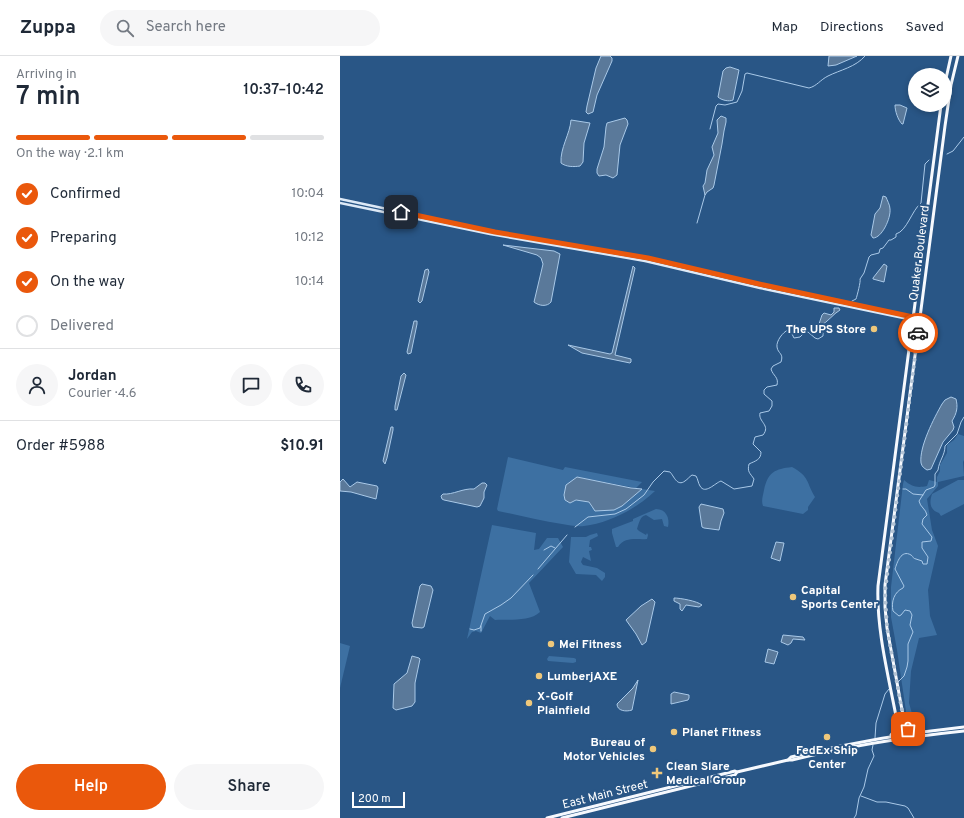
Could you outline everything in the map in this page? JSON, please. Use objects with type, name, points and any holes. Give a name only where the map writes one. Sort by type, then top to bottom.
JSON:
[{"type":"main road","points":[[948,68],[951,56]]},
{"type":"main road","name":"Quaker Boulevard","points":[[906,736],[886,621],[885,585],[945,126],[951,85],[958,56]]},
{"type":"main road","name":"Quaker Boulevard","points":[[900,736],[879,620],[878,586],[940,112]]},
{"type":"main road","points":[[340,199],[495,232],[659,261],[913,319]]},
{"type":"main road","points":[[340,203],[490,234],[645,261],[698,272],[753,286],[920,320]]},
{"type":"main road","points":[[890,736],[896,730],[897,723]]},
{"type":"main road","points":[[905,727],[917,733]]},
{"type":"main road","name":"East Main Street","points":[[906,736],[917,733],[964,727]]},
{"type":"main road","name":"East Main Street","points":[[878,740],[890,736],[964,731]]},
{"type":"main road","name":"East Main Street","points":[[562,818],[719,779],[719,777],[737,772],[870,741],[900,736]]},
{"type":"main road","name":"East Main Street","points":[[547,818],[735,771],[737,772]]},
{"type":"shaded area","points":[[601,56],[610,56],[612,61],[597,95],[593,112],[588,114],[586,112],[587,106],[596,68]]},
{"type":"shaded area","points":[[829,56],[857,56],[836,65],[828,66]]},
{"type":"shaded area","points":[[730,67],[739,70],[733,100],[727,101],[718,97],[723,71]]},
{"type":"shaded area","points":[[895,105],[900,105],[907,108],[903,124],[898,118]]},
{"type":"shaded area","points":[[721,116],[726,118],[726,122],[714,185],[713,188],[705,195],[703,186],[705,183],[707,170],[714,155],[712,147],[718,133],[717,120]]},
{"type":"shaded area","points":[[625,118],[628,124],[620,145],[617,175],[613,178],[606,175],[599,176],[597,169],[604,147],[607,123]]},
{"type":"shaded area","points":[[571,120],[590,123],[584,143],[583,162],[580,166],[575,167],[561,163],[562,152]]},
{"type":"shaded area","points":[[883,196],[886,197],[890,206],[890,213],[883,231],[880,235],[873,238],[871,235],[875,214],[880,208]]},
{"type":"shaded area","points":[[503,245],[554,251],[560,254],[551,302],[549,304],[543,305],[534,302],[543,264],[541,258],[537,255]]},
{"type":"shaded area","points":[[884,264],[887,266],[884,282],[873,279],[873,278]]},
{"type":"shaded area","points":[[633,266],[635,268],[615,355],[631,359],[631,362],[582,353],[568,345],[610,354],[612,353]]},
{"type":"shaded area","points":[[428,269],[429,272],[422,301],[420,303],[418,301],[425,270]]},
{"type":"shaded area","points":[[834,308],[839,308],[840,310],[820,326],[819,324],[822,315],[824,313],[831,315],[834,312]]},
{"type":"shaded area","points":[[414,321],[417,321],[417,324],[411,353],[408,354],[407,352]]},
{"type":"shaded area","points":[[404,373],[406,375],[397,410],[395,410],[401,376]]},
{"type":"shaded area","points":[[951,397],[956,399],[957,405],[957,410],[952,421],[954,427],[943,442],[931,469],[927,470],[921,463],[922,449],[931,425],[942,404],[945,400]]},
{"type":"shaded area","points":[[391,427],[393,427],[393,430],[385,464],[383,461]]},
{"type":"shaded area","points":[[958,434],[964,436],[964,476],[938,482],[938,486],[927,499],[932,530],[938,546],[928,590],[930,616],[937,635],[919,638],[911,671],[909,703],[913,717],[907,718],[891,617],[891,587],[903,484],[904,480],[912,486],[920,487],[927,486],[929,480],[937,482],[940,465],[947,453],[947,445],[954,440]]},
{"type":"shaded area","points":[[508,457],[563,470],[565,467],[642,482],[636,488],[577,477],[570,503],[586,501],[589,502],[592,508],[622,506],[642,489],[655,491],[648,498],[622,514],[603,522],[584,526],[554,523],[498,511],[497,509]]},
{"type":"shaded area","points":[[792,467],[805,477],[815,497],[808,507],[808,510],[803,514],[763,506],[762,500],[764,490],[770,475],[777,470]]},
{"type":"shaded area","points":[[577,477],[642,489],[622,506],[614,510],[595,511],[589,502],[576,500],[570,503],[565,500],[564,495],[566,485]]},
{"type":"shaded area","points":[[343,479],[350,487],[357,482],[377,486],[376,499],[351,492],[340,491],[340,482]]},
{"type":"shaded area","points":[[958,480],[964,480],[964,504],[941,516],[931,506],[932,494]]},
{"type":"shaded area","points":[[482,483],[487,485],[484,492],[484,498],[480,506],[477,507],[442,499],[441,496],[443,494],[451,494],[474,489]]},
{"type":"shaded area","points":[[701,504],[723,509],[724,513],[719,530],[702,527],[699,507]]},
{"type":"shaded area","points":[[656,509],[665,512],[668,517],[668,527],[664,526],[662,519],[654,520],[646,515],[640,520],[637,529],[646,535],[647,533],[647,539],[631,539],[624,541],[616,547],[612,529],[633,521],[633,519]]},
{"type":"shaded area","points":[[492,525],[536,533],[534,550],[539,549],[547,538],[558,538],[563,547],[529,583],[540,612],[525,619],[495,620],[490,616],[481,633],[476,631],[472,632],[467,639]]},
{"type":"shaded area","points":[[597,533],[598,536],[590,540],[589,547],[591,547],[592,550],[589,551],[591,561],[583,557],[581,562],[583,565],[597,568],[605,573],[605,577],[602,581],[596,575],[576,574],[569,562],[571,537],[586,537]]},
{"type":"shaded area","points":[[776,542],[784,543],[780,561],[771,558]]},
{"type":"shaded area","points":[[422,584],[431,586],[433,590],[424,627],[422,628],[413,627],[412,623],[420,586]]},
{"type":"shaded area","points":[[674,598],[693,601],[702,605],[699,607],[686,605],[682,611],[680,609],[680,604],[674,601]]},
{"type":"shaded area","points":[[652,599],[655,602],[646,642],[642,645],[626,620],[641,606]]},
{"type":"shaded area","points":[[783,635],[803,637],[805,640],[793,639],[788,645],[781,642]]},
{"type":"shaded area","points":[[340,643],[350,646],[340,688]]},
{"type":"shaded area","points":[[768,649],[778,652],[774,664],[765,662]]},
{"type":"shaded area","points":[[412,656],[420,659],[415,683],[415,702],[412,706],[396,710],[393,708],[394,684],[407,673]]},
{"type":"shaded area","points":[[549,656],[574,658],[576,659],[576,662],[548,661],[547,659]]},
{"type":"shaded area","points":[[638,680],[632,710],[620,710],[617,704],[633,688]]},
{"type":"shaded area","points":[[674,692],[689,695],[689,698],[688,700],[671,704],[671,694]]},
{"type":"waterway","points":[[710,129],[716,106],[718,104],[725,105],[737,102],[742,91],[745,74],[747,73],[809,88],[828,76],[853,66],[865,56]]},
{"type":"waterway","points":[[947,154],[953,151],[964,137]]},
{"type":"waterway","points":[[852,301],[856,299],[860,279],[864,273],[869,257],[879,253],[880,249],[883,248],[889,240],[896,237],[896,234],[903,229],[921,203],[925,164],[929,160]]},
{"type":"waterway","points":[[697,223],[705,195]]},
{"type":"waterway","points":[[575,527],[588,517],[615,514],[626,509],[644,495],[653,482],[664,471],[670,472],[680,483],[692,475],[696,476],[700,486],[705,489],[710,488],[721,481],[734,489],[752,486],[754,479],[750,474],[748,467],[749,464],[759,459],[761,455],[761,452],[753,444],[755,437],[763,435],[766,429],[760,413],[769,411],[772,406],[772,401],[764,394],[764,390],[767,387],[777,385],[777,378],[771,369],[773,366],[781,362],[782,359],[777,347],[778,342],[782,335],[788,330],[794,338],[800,337],[805,332],[808,332],[818,339],[823,336],[820,326]]},
{"type":"waterway","points":[[898,682],[904,676],[907,667],[908,644],[913,632],[910,625],[912,615],[910,611],[905,610],[899,616],[893,611],[892,604],[895,595],[904,586],[895,569],[900,558],[905,554],[911,555],[922,561],[923,564],[927,564],[928,557],[922,548],[922,542],[931,541],[932,537],[922,524],[923,519],[927,515],[919,501],[926,490],[934,487],[935,474],[938,470],[945,446],[957,434],[964,417]]},
{"type":"waterway","points":[[903,489],[906,489],[913,494],[923,495]]},
{"type":"waterway","points":[[538,569],[567,535]]},
{"type":"waterway","points":[[544,550],[551,546],[555,548]]},
{"type":"waterway","points":[[470,629],[474,630],[480,628],[485,614],[511,598],[533,575]]},
{"type":"waterway","points":[[481,626],[481,631]]},
{"type":"waterway","points":[[875,738],[876,723],[885,694],[889,689]]},
{"type":"waterway","points":[[854,818],[868,769],[874,756],[872,750],[873,745]]},
{"type":"waterway","points":[[861,796],[877,802],[886,802],[905,806],[914,818]]},
{"type":"way so far","points":[[908,729],[905,727],[887,628],[885,592],[886,571],[918,333]]},
{"type":"place","name":"The UPS Store","points":[[874,329]]},
{"type":"place","name":"Capital Sports Center","points":[[793,597]]},
{"type":"place","name":"Mei Fitness","points":[[551,644]]},
{"type":"place","name":"LumberjAXE","points":[[539,676]]},
{"type":"place","name":"X-Golf Plainfield","points":[[529,703]]},
{"type":"place","name":"Planet Fitness","points":[[674,732]]},
{"type":"place","name":"FedEx Ship Center","points":[[827,737]]},
{"type":"place","name":"Bureau of Motor Vehicles","points":[[653,749]]},
{"type":"place","name":"Clean Slare Medical Group","points":[[657,773]]},
{"type":"route","points":[[401,212],[495,232],[648,258],[759,284],[913,317],[920,320],[918,333]]}]
